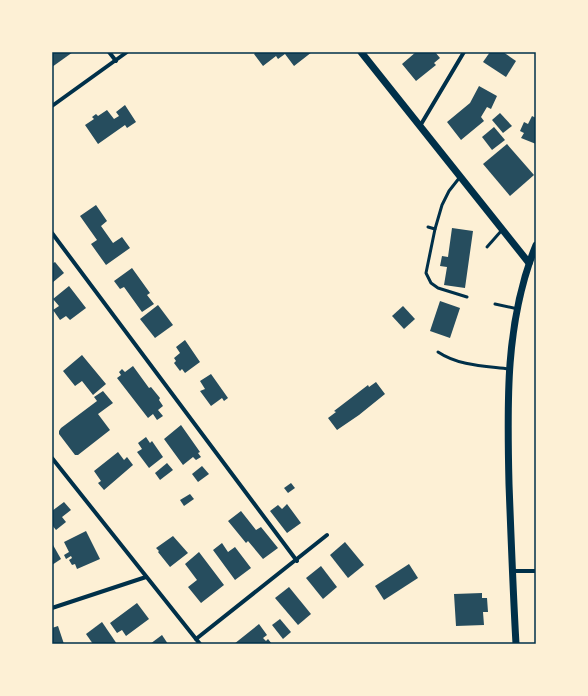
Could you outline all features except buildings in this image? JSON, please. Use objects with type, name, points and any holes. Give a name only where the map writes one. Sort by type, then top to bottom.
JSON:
[{"type":"street","points":[[109,52],[116,61]]},
{"type":"street","points":[[52,106],[127,52]]},
{"type":"street","points":[[361,52],[529,262]]},
{"type":"street","points":[[420,126],[464,52]]},
{"type":"street","points":[[52,233],[297,560]]},
{"type":"street","points":[[516,644],[508,448],[509,369],[518,309],[529,262],[536,245]]},
{"type":"street","points":[[52,458],[200,644]]},
{"type":"street","points":[[196,639],[328,535]]},
{"type":"street","points":[[512,572],[536,571]]},
{"type":"street","points":[[52,608],[146,577]]},
{"type":"lane","points":[[461,176],[444,200],[435,229],[426,273],[428,280],[438,288],[467,297]]},
{"type":"lane","points":[[428,227],[435,229]]},
{"type":"lane","points":[[487,247],[503,229]]},
{"type":"lane","points":[[495,304],[518,309]]},
{"type":"lane","points":[[438,352],[448,359],[466,364],[509,369]]}]
